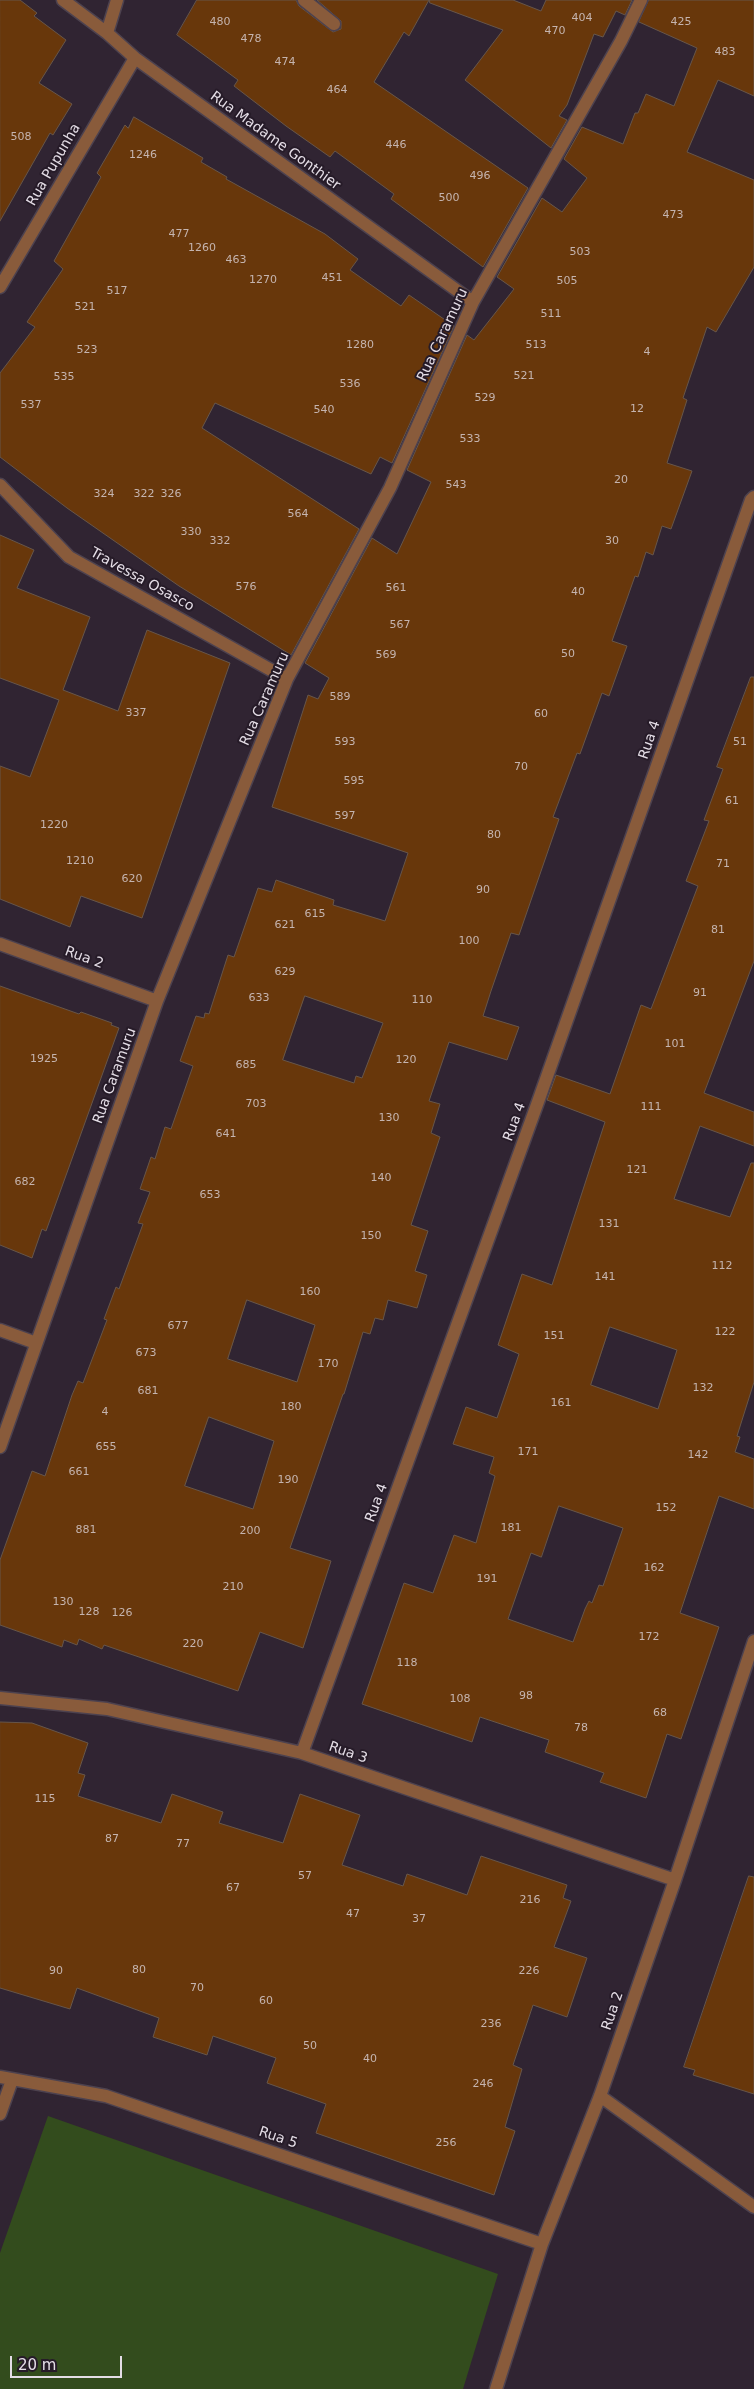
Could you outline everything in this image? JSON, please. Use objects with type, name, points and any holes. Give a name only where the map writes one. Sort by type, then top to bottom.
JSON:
[{"type":"street","name":"Rua Madame Gonthier","points":[[63,0],[107,33],[135,58],[473,302]]},
{"type":"street","points":[[107,33],[116,0]]},
{"type":"street","points":[[304,0],[334,24]]},
{"type":"street","name":"Rua Caramuru","points":[[0,1446],[158,1000],[287,679],[390,488],[473,302],[621,41],[640,0]]},
{"type":"street","name":"Rua Pupunha","points":[[0,287],[135,58]]},
{"type":"street","name":"Travessa Osasco","points":[[0,484],[68,557],[287,679]]},
{"type":"street","name":"Rua 4","points":[[302,1753],[543,1090],[752,498]]},
{"type":"street","name":"Rua 2","points":[[0,944],[158,1000]]},
{"type":"street","points":[[0,1330],[36,1343]]},
{"type":"street","name":"Rua 2","points":[[496,2389],[542,2244],[600,2096],[675,1880],[754,1641]]},
{"type":"street","name":"Rua 3","points":[[0,1698],[107,1709],[302,1753],[675,1880]]},
{"type":"street","points":[[0,2114],[6,2078]]},
{"type":"street","name":"Rua 5","points":[[6,2078],[106,2096],[542,2244]]},
{"type":"street","points":[[600,2096],[754,2207]]},
{"type":"green space","points":[[48,2116],[498,2274],[463,2389],[0,2389],[0,2253]]},
{"type":"building","points":[[0,0],[20,0],[37,13],[34,16],[66,40],[39,83],[72,104],[53,135],[50,133],[0,221]]},
{"type":"building","points":[[197,0],[296,0],[299,6],[333,32],[341,29],[341,21],[317,0],[429,0],[409,36],[404,32],[374,82],[528,188],[483,267],[391,199],[394,194],[335,151],[330,157],[286,126],[234,86],[238,80],[177,35]]},
{"type":"building","points":[[430,0],[513,0],[541,11],[546,0],[632,0],[625,15],[616,11],[603,37],[594,34],[567,105],[559,116],[567,120],[551,148],[465,80],[503,30],[430,3]]},
{"type":"building","points":[[649,0],[754,0],[754,96],[718,80],[687,152],[754,180],[754,267],[716,332],[707,327],[683,398],[687,400],[667,463],[692,471],[671,529],[662,526],[653,555],[646,552],[638,577],[635,576],[612,641],[627,646],[609,696],[602,693],[580,754],[577,753],[553,817],[559,819],[519,935],[511,933],[483,1016],[519,1027],[507,1060],[449,1042],[429,1101],[440,1104],[431,1133],[440,1137],[411,1225],[428,1231],[415,1271],[427,1275],[417,1308],[388,1300],[383,1320],[375,1318],[370,1334],[363,1332],[344,1394],[290,1548],[331,1561],[303,1648],[260,1632],[238,1691],[104,1645],[102,1649],[79,1639],[77,1645],[64,1640],[62,1647],[0,1625],[0,1560],[32,1471],[45,1476],[72,1395],[78,1381],[83,1383],[107,1320],[104,1319],[116,1287],[119,1289],[143,1224],[138,1223],[150,1192],[140,1189],[151,1157],[155,1159],[165,1127],[171,1129],[193,1066],[180,1061],[196,1016],[204,1018],[205,1013],[209,1014],[228,955],[234,957],[258,888],[272,892],[276,880],[334,900],[333,905],[385,921],[408,853],[272,807],[308,695],[318,699],[329,678],[305,663],[372,538],[397,554],[431,482],[407,470],[467,335],[474,340],[514,289],[497,277],[542,198],[562,212],[587,178],[564,159],[582,127],[623,144],[635,113],[638,113],[646,94],[674,106],[697,48],[639,22]],"holes":[[[305,996],[383,1023],[362,1078],[356,1076],[354,1083],[283,1060]],[[247,1300],[315,1325],[297,1382],[228,1359]],[[209,1417],[274,1441],[253,1509],[185,1486]]]},
{"type":"building","points":[[134,117],[203,158],[201,162],[227,177],[226,179],[325,234],[358,259],[350,270],[401,306],[409,295],[454,326],[392,463],[380,457],[371,474],[215,403],[202,428],[359,529],[291,655],[179,586],[67,508],[0,457],[0,373],[35,327],[27,322],[63,269],[54,261],[101,177],[97,173],[125,125],[128,128]]},
{"type":"building","points":[[0,535],[34,550],[17,588],[90,617],[63,690],[118,711],[147,630],[230,663],[142,918],[81,896],[70,927],[0,899],[0,766],[30,777],[59,700],[0,678]]},
{"type":"building","points":[[751,677],[754,677],[754,961],[704,1093],[754,1112],[754,1146],[700,1126],[674,1199],[730,1217],[751,1163],[754,1163],[754,1382],[737,1436],[740,1437],[735,1452],[754,1459],[754,1509],[719,1496],[680,1613],[719,1627],[681,1739],[667,1734],[646,1798],[600,1782],[604,1773],[545,1752],[549,1740],[480,1717],[472,1742],[362,1704],[404,1583],[433,1593],[454,1535],[476,1543],[495,1476],[489,1473],[494,1457],[453,1444],[466,1407],[497,1418],[519,1354],[498,1345],[522,1274],[552,1285],[605,1122],[547,1100],[556,1075],[610,1094],[641,1005],[651,1009],[698,886],[686,881],[709,821],[704,820],[723,769],[717,767]],"holes":[[[610,1327],[677,1350],[658,1409],[591,1385]],[[559,1506],[623,1528],[603,1586],[599,1585],[592,1603],[589,1601],[573,1642],[508,1619],[531,1553],[541,1557]]]},
{"type":"building","points":[[0,986],[79,1014],[81,1012],[112,1023],[111,1025],[119,1028],[46,1231],[42,1229],[32,1258],[0,1245]]},
{"type":"building","points":[[0,1722],[32,1723],[88,1743],[78,1773],[85,1775],[78,1796],[161,1823],[172,1794],[223,1812],[219,1823],[283,1843],[300,1794],[360,1815],[342,1865],[403,1886],[407,1874],[467,1895],[481,1856],[567,1885],[563,1898],[571,1901],[554,1947],[587,1958],[567,2017],[533,2005],[513,2065],[522,2069],[505,2127],[515,2131],[494,2195],[316,2133],[326,2104],[267,2083],[276,2058],[213,2036],[207,2055],[153,2037],[159,2018],[77,1988],[70,2009],[0,1988]]},
{"type":"building","points":[[749,1876],[754,1877],[754,2094],[693,2075],[695,2070],[684,2067]]}]
